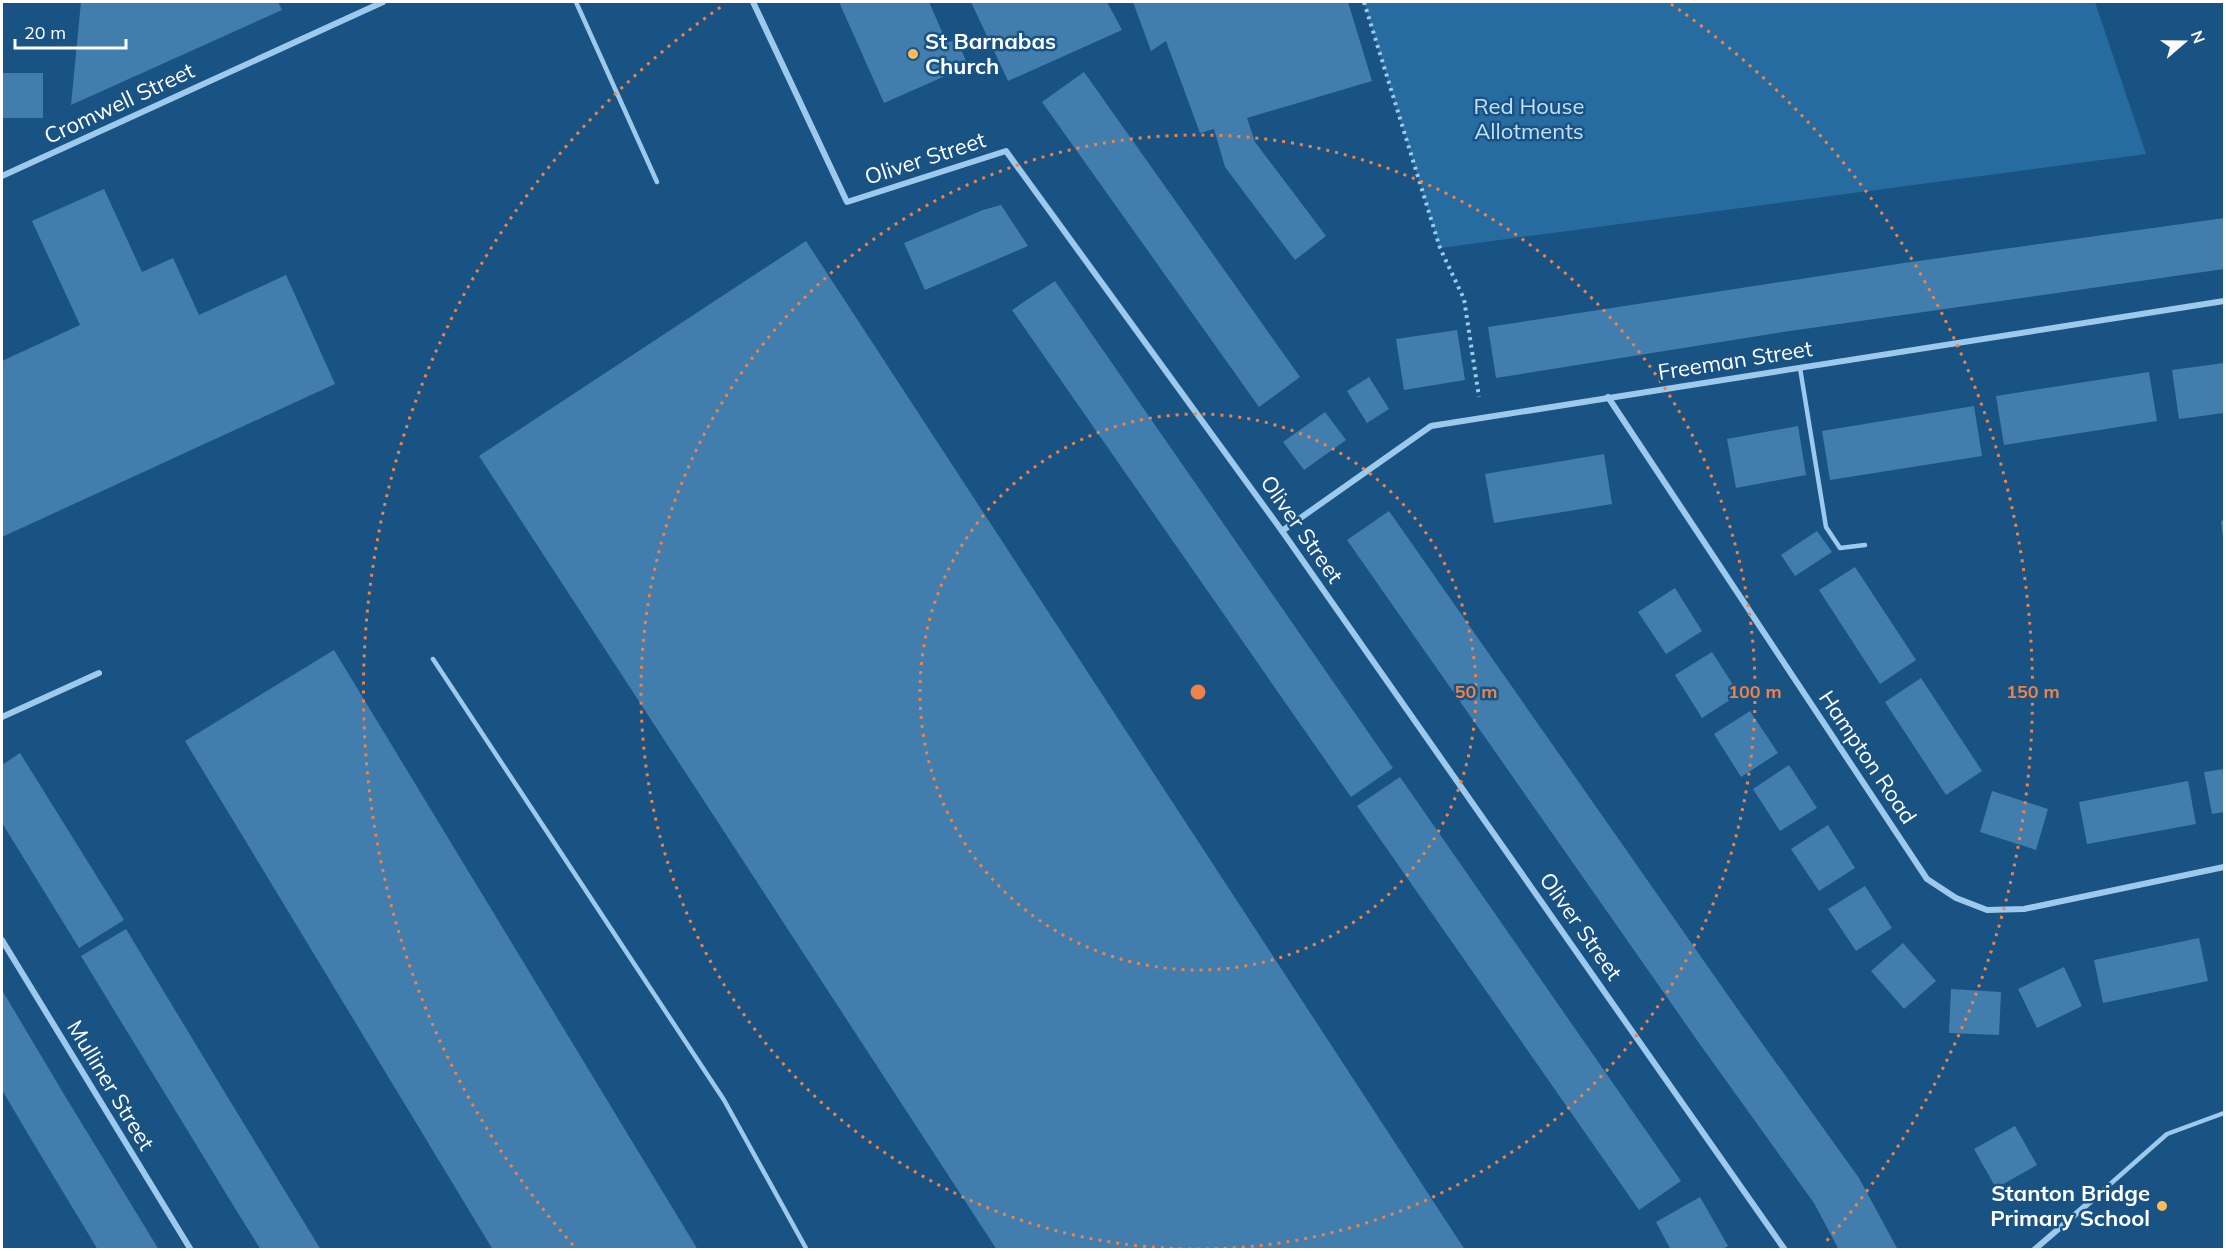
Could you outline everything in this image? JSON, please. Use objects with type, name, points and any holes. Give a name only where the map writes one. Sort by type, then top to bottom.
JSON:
[{"type":"street","name":"Cromwell Street","points":[[2,176],[383,2]]},
{"type":"street","name":"Oliver Street","points":[[753,2],[847,202],[1006,151],[1282,531],[1785,1250]]},
{"type":"street","name":"Freeman Street","points":[[1282,531],[1431,426],[2224,301]]},
{"type":"street","name":"Hampton Road","points":[[1608,397],[1927,879],[1956,898],[1988,909],[2024,909],[2224,867]]},
{"type":"street","points":[[2,717],[99,673]]},
{"type":"street","name":"Mulliner Street","points":[[2,940],[191,1250]]},
{"type":"street","points":[[2034,1250],[2091,1201]]},
{"type":"lane","points":[[576,2],[657,182]]},
{"type":"lane","points":[[1800,368],[1826,527],[1840,548],[1865,545]]},
{"type":"lane","points":[[433,659],[724,1100],[807,1250]]},
{"type":"lane","points":[[2091,1201],[2167,1134],[2224,1113]]},
{"type":"path","points":[[1364,2],[1440,248],[1464,299],[1483,417]]},
{"type":"green space","name":"Red House Allotments","points":[[1364,2],[2095,2],[2146,154],[1440,248]]},
{"type":"building","points":[[81,2],[278,2],[282,10],[71,105]]},
{"type":"building","name":"St Barnabas Church","points":[[839,2],[929,2],[947,43],[957,39],[968,66],[884,103]]},
{"type":"building","points":[[971,2],[1107,2],[1122,30],[1008,81]]},
{"type":"building","points":[[1133,2],[1348,2],[1372,81],[1247,118],[1255,142],[1326,236],[1295,260],[1225,167],[1214,129],[1200,133],[1166,41],[1151,51]]},
{"type":"building","points":[[1084,72],[1300,377],[1259,407],[1042,102]]},
{"type":"building","points":[[3,73],[43,73],[43,118],[3,118]]},
{"type":"building","points":[[104,189],[142,272],[173,258],[199,315],[286,275],[335,384],[2,537],[2,361],[80,325],[32,221]]},
{"type":"building","points":[[1001,205],[1028,246],[925,290],[904,243],[983,210]]},
{"type":"building","points":[[2224,218],[2224,269],[1783,332],[1496,378],[1488,327],[1904,263]]},
{"type":"building","points":[[806,241],[1465,1250],[997,1250],[479,456]]},
{"type":"building","points":[[1055,281],[1393,768],[1351,797],[1012,310]]},
{"type":"building","points":[[1457,330],[1465,380],[1404,390],[1396,339]]},
{"type":"building","points":[[2224,363],[2224,413],[2179,419],[2172,370]]},
{"type":"building","points":[[2149,372],[2157,421],[2004,445],[1996,396]]},
{"type":"building","points":[[1369,377],[1389,409],[1367,423],[1347,391]]},
{"type":"building","points":[[1974,406],[1982,456],[1830,480],[1822,431]]},
{"type":"building","points":[[1325,412],[1346,440],[1304,470],[1283,442]]},
{"type":"building","points":[[1798,426],[1806,475],[1736,488],[1727,439]]},
{"type":"building","points":[[1604,454],[1612,504],[1494,523],[1485,474]]},
{"type":"building","points":[[1389,511],[1741,1014],[1859,1178],[1898,1250],[1839,1250],[1814,1203],[1699,1043],[1347,540]]},
{"type":"building","points":[[2224,520],[2224,535],[2223,536],[2221,521]]},
{"type":"building","points":[[1817,531],[1832,552],[1795,576],[1781,555]]},
{"type":"building","points":[[1855,567],[1916,660],[1880,684],[1819,590]]},
{"type":"building","points":[[1675,588],[1702,631],[1666,654],[1638,612]]},
{"type":"building","points":[[334,650],[698,1250],[493,1250],[185,741]]},
{"type":"building","points":[[1712,652],[1739,694],[1702,718],[1675,675]]},
{"type":"building","points":[[1921,678],[1982,771],[1946,795],[1885,702]]},
{"type":"building","points":[[1750,711],[1778,753],[1741,777],[1714,734]]},
{"type":"building","points":[[20,753],[124,920],[79,948],[2,823],[2,765]]},
{"type":"building","points":[[1789,765],[1817,808],[1780,831],[1753,789]]},
{"type":"building","points":[[2224,769],[2224,812],[2212,814],[2204,772]]},
{"type":"building","points":[[1400,777],[1681,1181],[1639,1210],[1357,806]]},
{"type":"building","points":[[2188,781],[2196,824],[2087,844],[2079,802]]},
{"type":"building","points":[[1992,791],[2048,809],[2036,850],[1980,832]]},
{"type":"building","points":[[1828,825],[1855,868],[1819,891],[1791,849]]},
{"type":"building","points":[[1865,886],[1892,928],[1856,951],[1828,909]]},
{"type":"building","points":[[126,929],[321,1250],[261,1250],[81,956]]},
{"type":"building","points":[[2199,938],[2208,981],[2103,1003],[2094,960]]},
{"type":"building","points":[[1903,943],[1936,981],[1904,1009],[1871,971]]},
{"type":"building","points":[[2064,967],[2082,1006],[2037,1028],[2018,989]]},
{"type":"building","points":[[1951,989],[2001,992],[1999,1035],[1949,1033]]},
{"type":"building","points":[[2,990],[159,1250],[98,1250],[2,1090]]},
{"type":"building","points":[[2015,1126],[2037,1165],[1996,1188],[1974,1149]]},
{"type":"building","points":[[1700,1197],[1728,1246],[1721,1250],[1671,1250],[1656,1222]]},
{"type":"place","name":"St Barnabas Church","points":[[913,54]]},
{"type":"place","name":"Stanton Bridge Primary School","points":[[2162,1206]]}]
